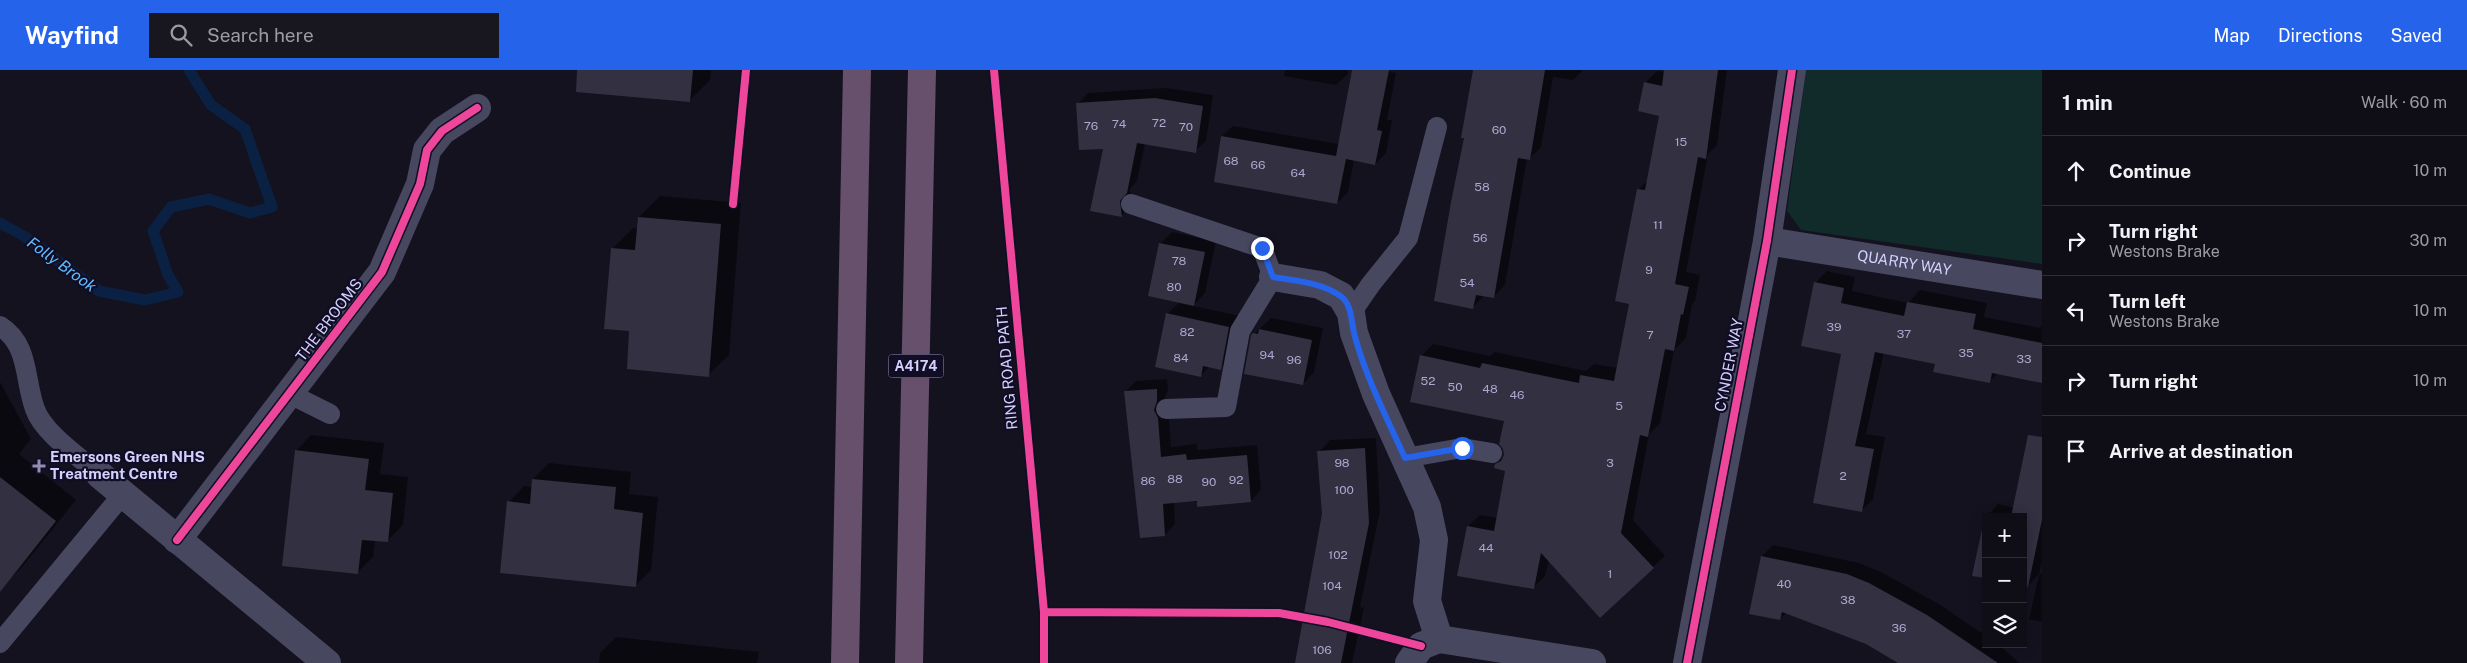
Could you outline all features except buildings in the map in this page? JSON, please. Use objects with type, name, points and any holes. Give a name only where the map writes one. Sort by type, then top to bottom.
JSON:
[{"type":"highway","points":[[845,663],[857,70]]},
{"type":"highway","name":"A4174","points":[[909,663],[922,70]]},
{"type":"street","name":"CYNDER WAY","points":[[1687,663],[1767,241],[1792,70]]},
{"type":"street","name":"THE BROOMS","points":[[177,540],[382,272],[420,184],[427,150],[442,131],[477,108]]},
{"type":"street","name":"QUARRY WAY","points":[[1767,241],[2042,285]]},
{"type":"street","points":[[1273,277],[1320,285],[1341,296],[1351,313],[1354,333],[1372,385],[1427,507],[1434,540],[1427,601],[1438,639]]},
{"type":"street","points":[[100,475],[327,663]]},
{"type":"street","points":[[1409,663],[1421,646],[1438,639],[1592,663]]},
{"type":"lane","points":[[1351,313],[1371,284],[1408,238],[1437,127]]},
{"type":"lane","points":[[1131,204],[1262,248],[1273,277],[1240,331],[1226,407],[1166,409]]},
{"type":"lane","points":[[0,326],[11,333],[27,367],[35,410],[50,432],[100,475]]},
{"type":"lane","points":[[290,394],[330,414]]},
{"type":"lane","points":[[1405,458],[1462,448],[1492,452]]},
{"type":"lane","points":[[0,643],[123,494]]},
{"type":"green space","points":[[1806,70],[2042,70],[2042,264],[1801,230],[1787,211]]},
{"type":"waterway","name":"Folly Brook","points":[[0,223],[24,236],[99,291],[145,300],[178,292],[168,275],[153,231],[171,207],[209,199],[250,213],[272,207],[245,129],[211,105],[189,70]]},
{"type":"cycle path","points":[[733,204],[746,70]]},
{"type":"cycle path","name":"RING ROAD PATH","points":[[994,70],[1044,612],[1044,663]]},
{"type":"cycle path","points":[[1687,663],[1767,241],[1792,70]]},
{"type":"cycle path","points":[[177,540],[382,272],[420,184],[427,150],[442,131],[477,108]]},
{"type":"cycle path","points":[[1044,612],[1279,613],[1328,622],[1421,646]]},
{"type":"place","name":"Emersons Green NHS Treatment Centre","points":[[39,466]]},
{"type":"route","points":[[1262,248],[1273,277],[1320,285],[1341,296],[1351,313],[1354,333],[1376,394],[1405,458],[1462,448]]}]
